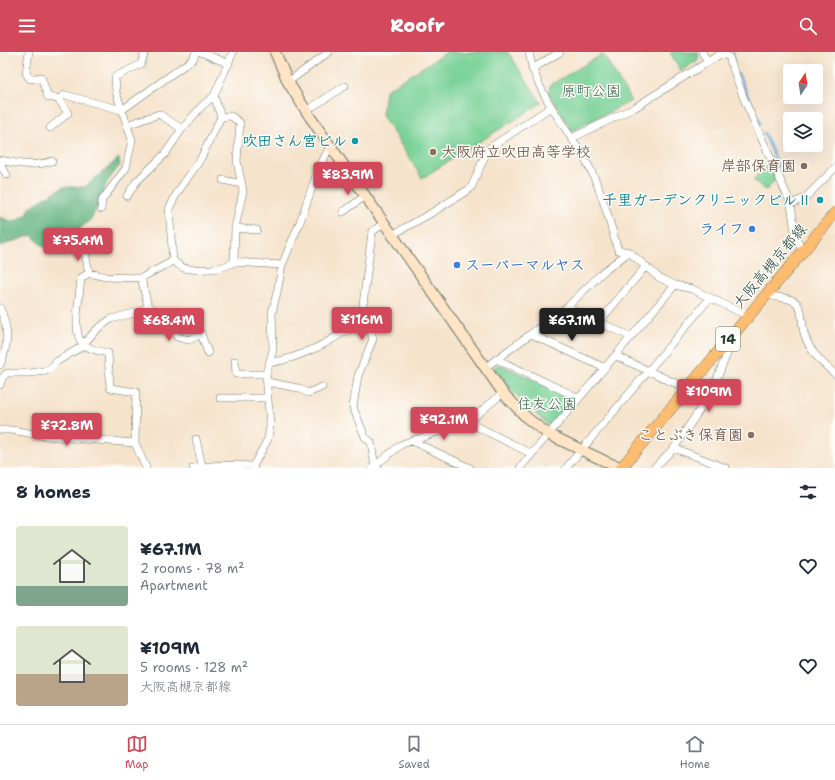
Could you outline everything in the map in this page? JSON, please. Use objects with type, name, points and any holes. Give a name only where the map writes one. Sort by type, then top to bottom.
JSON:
[{"type":"main road","name":"大阪高槻京都線","points":[[623,468],[726,342],[835,213]]},
{"type":"street","points":[[29,52],[26,73],[30,79],[41,77],[48,97],[58,99],[65,95],[122,110]]},
{"type":"street","points":[[101,209],[102,200],[126,168],[132,140],[116,92],[115,77],[141,64],[145,52]]},
{"type":"street","points":[[122,110],[193,59],[196,52]]},
{"type":"street","points":[[201,52],[229,64]]},
{"type":"street","points":[[127,196],[140,178],[165,154],[182,129],[202,106],[214,96],[233,52]]},
{"type":"street","points":[[275,52],[288,82],[306,111],[504,393],[527,418],[548,434],[611,464],[623,468]]},
{"type":"street","points":[[288,82],[329,52]]},
{"type":"street","points":[[529,52],[532,69],[551,107],[572,138],[596,181],[618,250],[629,252],[658,276],[675,285],[692,289],[748,316]]},
{"type":"street","points":[[532,69],[560,52]]},
{"type":"street","points":[[702,52],[708,62]]},
{"type":"street","points":[[572,138],[634,108],[722,53],[729,57],[744,98],[791,204],[796,239],[803,251]]},
{"type":"street","points":[[306,111],[345,86]]},
{"type":"street","points":[[173,261],[169,209],[177,193],[200,160],[221,117],[214,96]]},
{"type":"street","points":[[50,128],[68,113],[58,99]]},
{"type":"street","points":[[392,235],[472,188],[488,149],[551,107]]},
{"type":"street","points":[[127,125],[159,114],[182,129]]},
{"type":"street","points":[[221,117],[231,116],[240,123],[237,161],[243,191],[235,228],[234,262]]},
{"type":"street","points":[[193,468],[202,466],[254,467],[268,439],[270,426],[266,374],[273,350],[272,313],[282,265],[300,222],[317,173],[330,146]]},
{"type":"street","points":[[0,155],[0,165],[7,175]]},
{"type":"street","points":[[0,160],[26,165],[41,165],[52,161]]},
{"type":"street","points":[[791,204],[806,198],[835,168]]},
{"type":"street","points":[[223,180],[242,184]]},
{"type":"street","points":[[343,212],[365,196]]},
{"type":"street","points":[[375,468],[371,442],[365,437],[353,407],[358,376],[373,339],[369,324],[365,319],[363,305],[372,232],[384,223]]},
{"type":"street","points":[[235,228],[257,230]]},
{"type":"street","points":[[84,247],[89,273]]},
{"type":"street","points":[[486,367],[568,307],[604,271],[629,252]]},
{"type":"street","points":[[173,261],[183,267],[196,269],[227,266],[234,262],[282,265]]},
{"type":"street","points":[[146,468],[135,443],[136,392],[110,388],[108,353],[93,350],[80,340],[77,324],[81,278],[89,273],[106,277],[141,278],[173,261]]},
{"type":"street","points":[[600,322],[646,266]]},
{"type":"street","points":[[141,278],[148,306],[154,309],[172,327],[177,337],[189,340],[201,334],[208,353]]},
{"type":"street","points":[[520,468],[675,285]]},
{"type":"street","points":[[766,294],[794,301],[800,309],[803,332],[808,345],[814,354],[835,374]]},
{"type":"street","points":[[566,468],[710,298]]},
{"type":"street","points":[[0,385],[2,378],[7,373],[46,371],[84,344],[96,330],[111,319],[142,311],[148,306]]},
{"type":"street","points":[[568,307],[631,337]]},
{"type":"street","points":[[0,308],[7,324],[7,332],[0,365]]},
{"type":"street","points":[[269,363],[290,360],[323,346],[365,319]]},
{"type":"street","points":[[531,334],[605,368]]},
{"type":"street","points":[[654,468],[674,448],[711,392],[727,354],[726,342]]},
{"type":"street","points":[[616,356],[688,389]]},
{"type":"street","points":[[496,359],[579,398]]},
{"type":"street","points":[[235,361],[236,374],[266,374]]},
{"type":"street","points":[[267,382],[298,388],[309,397],[322,387]]},
{"type":"street","points":[[375,468],[402,444],[468,422],[504,393]]},
{"type":"street","points":[[220,398],[268,398]]},
{"type":"street","points":[[468,422],[532,454]]},
{"type":"street","points":[[0,430],[12,430],[45,436],[135,443]]},
{"type":"street","points":[[196,439],[202,466]]},
{"type":"street","points":[[412,441],[470,468]]},
{"type":"street","points":[[674,448],[726,468]]},
{"type":"green space","name":"大阪府立吹田高等学校","points":[[447,52],[508,52],[541,103],[422,178],[382,115],[385,91]]},
{"type":"green space","points":[[670,52],[698,52],[698,60],[681,71]]},
{"type":"green space","name":"原町公園","points":[[603,54],[631,101],[572,131],[549,93],[550,85]]},
{"type":"green space","points":[[119,158],[120,165],[107,182],[92,218],[64,243],[58,254],[42,246],[32,235],[0,246],[0,217],[13,222],[27,215],[30,207],[63,187],[85,187]]},
{"type":"green space","points":[[770,161],[776,179],[766,190],[753,180]]},
{"type":"green space","name":"住友公園","points":[[499,364],[572,397],[572,400],[550,426],[527,406],[507,384],[494,368]]},
{"type":"waterway","points":[[733,52],[734,63]]},
{"type":"waterway","points":[[738,74],[760,123]]},
{"type":"waterway","points":[[764,133],[779,167]]},
{"type":"place","name":"吹田さん宮ビル","points":[[355,141]]},
{"type":"place","name":"大阪府立吹田高等学校","points":[[433,152]]},
{"type":"place","name":"岸部保育園","points":[[804,166]]},
{"type":"place","name":"千里ガーデンクリニックビルⅡ","points":[[820,200]]},
{"type":"place","name":"ライフ","points":[[752,229]]},
{"type":"place","name":"スーパーマルヤス","points":[[457,265]]},
{"type":"place","name":"ことぶき保育園","points":[[751,435]]}]
